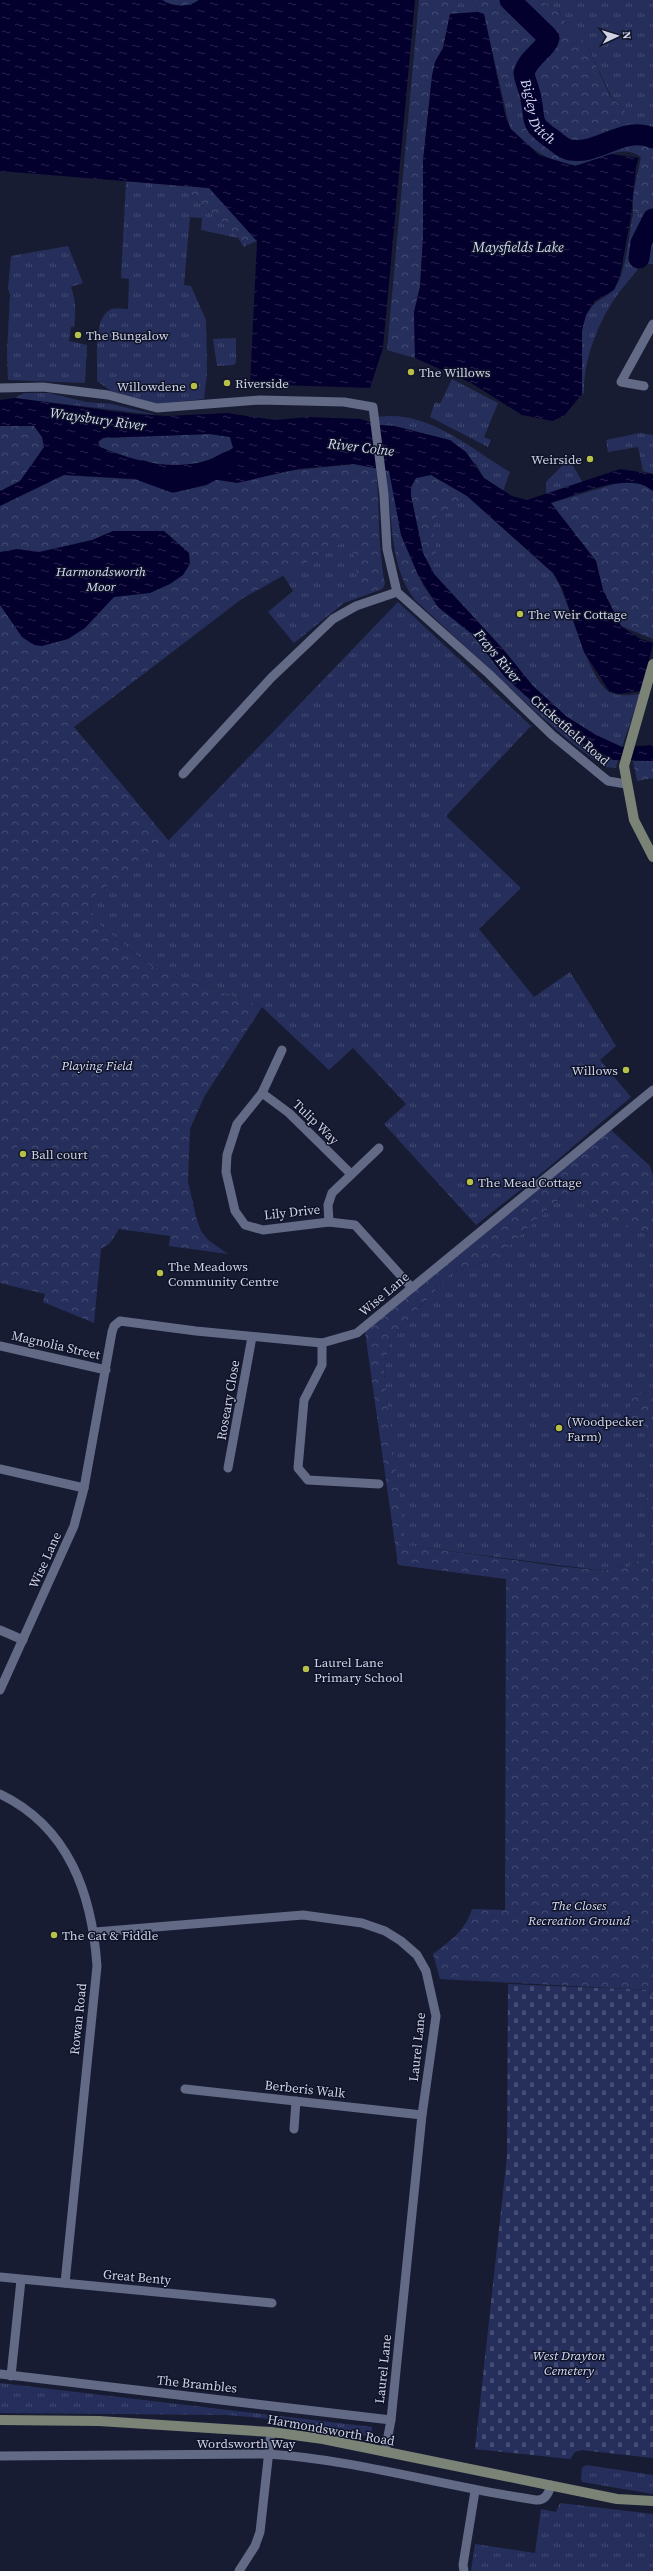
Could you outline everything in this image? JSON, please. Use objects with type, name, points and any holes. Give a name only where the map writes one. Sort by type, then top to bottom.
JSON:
[{"type":"street","points":[[644,386],[621,382],[653,324]]},
{"type":"street","points":[[0,388],[43,387],[108,395],[157,408],[260,400],[344,402],[373,407],[384,495],[387,549],[397,592],[356,606],[333,618],[271,678],[183,774]]},
{"type":"street","name":"Cricketfield Road","points":[[397,592],[489,674],[552,735],[608,781],[626,784]]},
{"type":"street","points":[[653,664],[624,766],[626,784],[634,820],[653,857]]},
{"type":"street","name":"Lily Drive","points":[[282,1050],[262,1093],[237,1124],[227,1155],[226,1172],[235,1211],[245,1225],[263,1230],[329,1222],[354,1225],[363,1231],[412,1288]]},
{"type":"street","name":"Wise Lane","points":[[0,1690],[74,1526],[84,1488],[113,1329],[120,1321],[252,1337],[322,1343],[357,1333],[653,1090]]},
{"type":"street","name":"Tulip Way","points":[[262,1093],[289,1113],[351,1174]]},
{"type":"street","points":[[329,1222],[329,1201],[332,1193],[378,1148]]},
{"type":"street","name":"Roseary Close","points":[[228,1468],[252,1337]]},
{"type":"street","points":[[322,1343],[322,1365],[304,1400],[298,1468],[308,1480],[379,1484]]},
{"type":"street","name":"Magnolia Street","points":[[0,1346],[106,1370]]},
{"type":"street","points":[[0,1469],[84,1488]]},
{"type":"street","points":[[0,1630],[23,1640]]},
{"type":"street","name":"Rowan Road","points":[[0,1794],[17,1802],[43,1822],[62,1848],[83,1885],[95,1932],[97,1966],[65,2283]]},
{"type":"street","name":"Laurel Lane","points":[[95,1932],[303,1915],[362,1923],[385,1931],[417,1956],[426,1971],[436,2016],[422,2115],[391,2420],[385,2452]]},
{"type":"street","name":"Berberis Walk","points":[[185,2090],[422,2115]]},
{"type":"street","points":[[294,2129],[296,2101]]},
{"type":"street","name":"Great Benty","points":[[0,2277],[272,2303]]},
{"type":"street","points":[[11,2376],[21,2280]]},
{"type":"street","name":"The Brambles","points":[[0,2374],[391,2420]]},
{"type":"street","name":"Harmondsworth Road","points":[[0,2420],[99,2421],[271,2432],[385,2452],[617,2498],[653,2501]]},
{"type":"street","points":[[243,2570],[260,2532],[271,2432]]},
{"type":"street","name":"Wordsworth Way","points":[[0,2456],[268,2454],[305,2457],[475,2491],[539,2500],[547,2495],[551,2485]]},
{"type":"street","points":[[464,2571],[463,2565],[475,2491]]},
{"type":"green space","points":[[162,0],[199,0],[195,3],[180,6]]},
{"type":"green space","points":[[419,0],[457,0],[459,13],[450,14],[443,48],[435,62],[432,76],[423,161],[423,237],[420,287],[414,312],[415,358],[387,350]]},
{"type":"green space","points":[[457,0],[480,0],[475,6],[478,12],[459,13]]},
{"type":"green space","points":[[480,0],[500,0],[501,13],[518,15],[546,38],[546,42],[533,52],[516,76],[506,81],[499,81],[484,15],[478,12],[475,6]]},
{"type":"green space","points":[[500,0],[507,0],[518,15],[501,13]]},
{"type":"green space","points":[[514,0],[539,0],[558,9],[571,33],[585,41],[610,96],[623,108],[627,116],[621,131],[625,134],[585,147],[571,148],[564,146],[540,124],[529,74],[553,41],[548,29],[534,21]]},
{"type":"green space","points":[[539,0],[653,0],[653,134],[631,132],[625,134],[621,131],[623,108],[611,96],[585,41],[571,33],[558,9]]},
{"type":"green space","points":[[521,73],[529,98],[531,122],[536,129],[510,129],[499,81],[505,81]]},
{"type":"green space","points":[[510,129],[535,129],[540,131],[561,148],[572,151],[582,151],[632,140],[642,140],[653,143],[653,205],[642,213],[633,214],[633,195],[641,157],[632,153],[623,152],[614,153],[581,165],[563,163],[546,157],[538,152]]},
{"type":"green space","points":[[126,181],[181,186],[247,245],[244,247],[238,238],[201,230],[202,218],[190,217],[184,285],[191,286],[206,320],[207,373],[204,399],[156,404],[111,391],[97,381],[97,341],[101,321],[106,313],[112,309],[128,309],[129,279],[121,278]]},
{"type":"green space","points":[[181,186],[209,188],[257,241],[247,245]]},
{"type":"green space","points":[[653,205],[650,221],[640,240],[638,248],[638,269],[613,301],[599,326],[588,359],[584,382],[584,393],[582,394],[581,342],[583,322],[593,305],[609,294],[619,281],[622,273],[633,214],[642,213]]},
{"type":"green space","points":[[653,223],[653,264],[643,264],[640,251]]},
{"type":"green space","points":[[68,246],[83,283],[71,287],[75,302],[75,316],[74,327],[71,327],[69,341],[87,345],[85,383],[8,380],[7,353],[10,295],[8,289],[11,256]]},
{"type":"green space","points":[[236,338],[236,362],[234,365],[217,366],[213,339]]},
{"type":"green space","points":[[452,379],[498,403],[484,437],[491,440],[488,447],[430,417],[435,402],[440,404]]},
{"type":"green space","points":[[24,393],[49,393],[86,402],[112,404],[156,415],[15,398]]},
{"type":"green space","points":[[396,416],[414,419],[431,425],[464,442],[510,472],[503,491],[484,478],[476,464],[430,435],[394,426],[379,425],[378,417]]},
{"type":"green space","points":[[0,426],[34,426],[42,437],[44,447],[64,475],[173,482],[203,475],[212,479],[354,464],[376,468],[382,570],[385,584],[382,589],[360,597],[351,538],[243,598],[74,727],[169,841],[89,900],[95,921],[149,965],[262,1007],[204,1097],[190,1129],[188,1181],[196,1217],[201,1231],[208,1240],[228,1254],[169,1246],[170,1236],[119,1229],[110,1243],[101,1249],[94,1323],[43,1302],[45,1294],[0,1283]]},
{"type":"green space","points":[[640,433],[653,435],[653,474],[643,471],[638,447],[608,452],[606,440]]},
{"type":"green space","points":[[210,434],[230,437],[233,448],[217,457],[184,465],[150,463],[133,459],[100,447],[98,442],[103,438]]},
{"type":"green space","points":[[569,459],[583,483],[546,495],[546,482]]},
{"type":"green space","points":[[384,470],[390,471],[401,535],[423,585],[438,607],[472,634],[505,677],[539,708],[536,712],[415,600],[408,590],[396,557]]},
{"type":"green space","points":[[431,475],[467,496],[433,519],[436,554],[430,557],[423,553],[411,496],[411,487],[416,478]]},
{"type":"green space","points":[[413,482],[446,483],[467,496],[553,573],[566,601],[586,654],[601,683],[609,692],[616,695],[640,694],[622,747],[596,735],[567,717],[533,686],[502,648],[434,574],[423,553]]},
{"type":"green space","points":[[618,483],[640,483],[653,491],[653,639],[621,626],[603,590],[596,561],[551,503]]},
{"type":"green space","points":[[365,530],[379,536],[384,586],[382,589],[344,603],[294,643],[268,612],[293,591],[283,575]]},
{"type":"green space","points":[[398,602],[531,726],[446,816],[521,888],[479,929],[534,997],[570,972],[616,1046],[600,1060],[631,1097],[548,1168],[476,1225],[384,1124],[406,1104],[353,1048],[329,1070],[262,1007],[149,965],[95,921],[89,900],[169,840]]},
{"type":"green space","points":[[539,708],[575,739],[572,743],[536,712]]},
{"type":"green space","points":[[575,739],[601,756],[618,760],[616,768],[604,767],[572,743]]},
{"type":"green space","points":[[633,761],[653,761],[653,778],[637,781]]},
{"type":"green space","name":"The Closes Recreation Ground","points":[[611,1130],[650,1166],[653,1176],[653,1235],[604,1217],[579,1201],[563,1195],[495,1259],[452,1272],[390,1340],[384,1372],[405,1545],[557,1566],[606,1571],[613,1566],[628,1567],[649,1552],[651,1541],[650,1527],[645,1502],[647,1498],[653,1499],[653,1998],[648,1990],[440,1979],[433,1954],[462,1929],[472,1909],[505,1910],[506,1579],[398,1565],[365,1332]]},
{"type":"green space","name":"Ball court","points":[[19,1143],[31,1153],[31,1159],[25,1165],[11,1161]]},
{"type":"green space","points":[[563,1195],[579,1201],[604,1217],[653,1235],[653,1389],[630,1399],[646,1434],[653,1435],[653,1499],[647,1498],[645,1502],[650,1527],[651,1541],[649,1552],[628,1567],[613,1566],[606,1571],[404,1545],[384,1372],[390,1340],[452,1272],[495,1259]]},
{"type":"green space","points":[[653,1389],[653,1435],[646,1434],[632,1423],[630,1399]]},
{"type":"green space","name":"West Drayton Cemetery","points":[[508,1984],[648,1990],[653,1998],[653,2458],[581,2450],[575,2452],[570,2459],[475,2449],[507,2156]]},
{"type":"green space","points":[[0,2383],[372,2427],[371,2437],[272,2419],[227,2415],[0,2413]]},
{"type":"green space","points":[[586,2465],[653,2475],[653,2494],[582,2482],[582,2468]]},
{"type":"green space","points":[[560,2503],[653,2514],[653,2571],[471,2571],[475,2544],[535,2553],[541,2509],[556,2512]]},
{"type":"water","points":[[0,0],[162,0],[180,6],[195,3],[199,0],[415,0],[383,348],[370,388],[250,384],[257,241],[209,188],[0,171]]},
{"type":"water","name":"Maysfields Lake","points":[[478,12],[484,14],[506,118],[511,129],[539,155],[575,166],[611,154],[639,158],[636,166],[631,216],[620,276],[614,290],[595,301],[586,315],[582,331],[582,394],[564,416],[552,421],[522,415],[471,383],[415,358],[414,312],[420,287],[423,237],[423,161],[432,76],[435,62],[443,48],[450,14]]},
{"type":"water","points":[[15,398],[134,414],[167,416],[227,413],[275,420],[308,417],[361,419],[379,425],[394,426],[450,440],[466,452],[484,478],[512,496],[527,500],[620,469],[653,474],[653,491],[643,485],[617,483],[589,490],[551,503],[596,561],[603,590],[621,626],[639,638],[653,643],[642,691],[618,694],[609,691],[584,652],[562,588],[553,573],[467,496],[431,475],[416,478],[411,487],[411,496],[423,553],[434,574],[502,648],[533,686],[567,717],[596,735],[622,747],[653,745],[653,761],[613,760],[571,736],[505,677],[472,634],[438,607],[418,575],[401,535],[389,471],[354,464],[298,469],[237,483],[212,479],[203,475],[172,481],[64,475],[0,506],[0,491],[20,481],[44,447],[42,437],[34,426],[0,426],[0,400]],"holes":[[[210,434],[230,437],[233,448],[217,457],[184,465],[167,465],[133,459],[100,447],[98,442],[103,438]]]},
{"type":"water","points":[[113,531],[164,531],[189,553],[190,564],[183,575],[170,584],[150,593],[114,597],[85,628],[68,639],[42,646],[34,645],[22,637],[0,605],[0,552],[17,549],[39,552],[92,540]]},
{"type":"waterway","name":"Bigley Ditch","points":[[510,0],[549,38],[545,46],[529,62],[524,73],[535,122],[540,129],[563,147],[570,150],[591,148],[632,135],[642,135],[653,138]]},
{"type":"waterway","name":"Bigley Ditch","points":[[639,258],[641,243],[653,219]]},
{"type":"waterway","name":"Bigley Ditch","points":[[639,258],[641,265]]},
{"type":"waterway","name":"River Colne","points":[[143,471],[173,482],[203,475],[228,462]]},
{"type":"place","name":"The Bungalow","points":[[78,335]]},
{"type":"place","name":"The Willows","points":[[411,372]]},
{"type":"place","name":"Riverside","points":[[227,383]]},
{"type":"place","name":"Willowdene","points":[[194,386]]},
{"type":"place","name":"Weirside","points":[[590,459]]},
{"type":"place","name":"The Weir Cottage","points":[[520,614]]},
{"type":"place","name":"Willows","points":[[626,1070]]},
{"type":"place","name":"Ball court","points":[[23,1154]]},
{"type":"place","name":"The Mead Cottage","points":[[470,1182]]},
{"type":"place","name":"The Meadows Community Centre","points":[[160,1273]]},
{"type":"place","name":"(Woodpecker Farm)","points":[[559,1428]]},
{"type":"place","name":"Laurel Lane Primary School","points":[[306,1669]]},
{"type":"place","name":"The Cat & Fiddle","points":[[54,1935]]},
{"type":"water label","name":"Wraysbury River","points":[[98,419]]},
{"type":"water label","name":"Frays River","points":[[498,656]]},
{"type":"park label","name":"Harmondsworth Moor","points":[[101,578]]},
{"type":"park label","name":"Playing Field","points":[[97,1065]]}]
